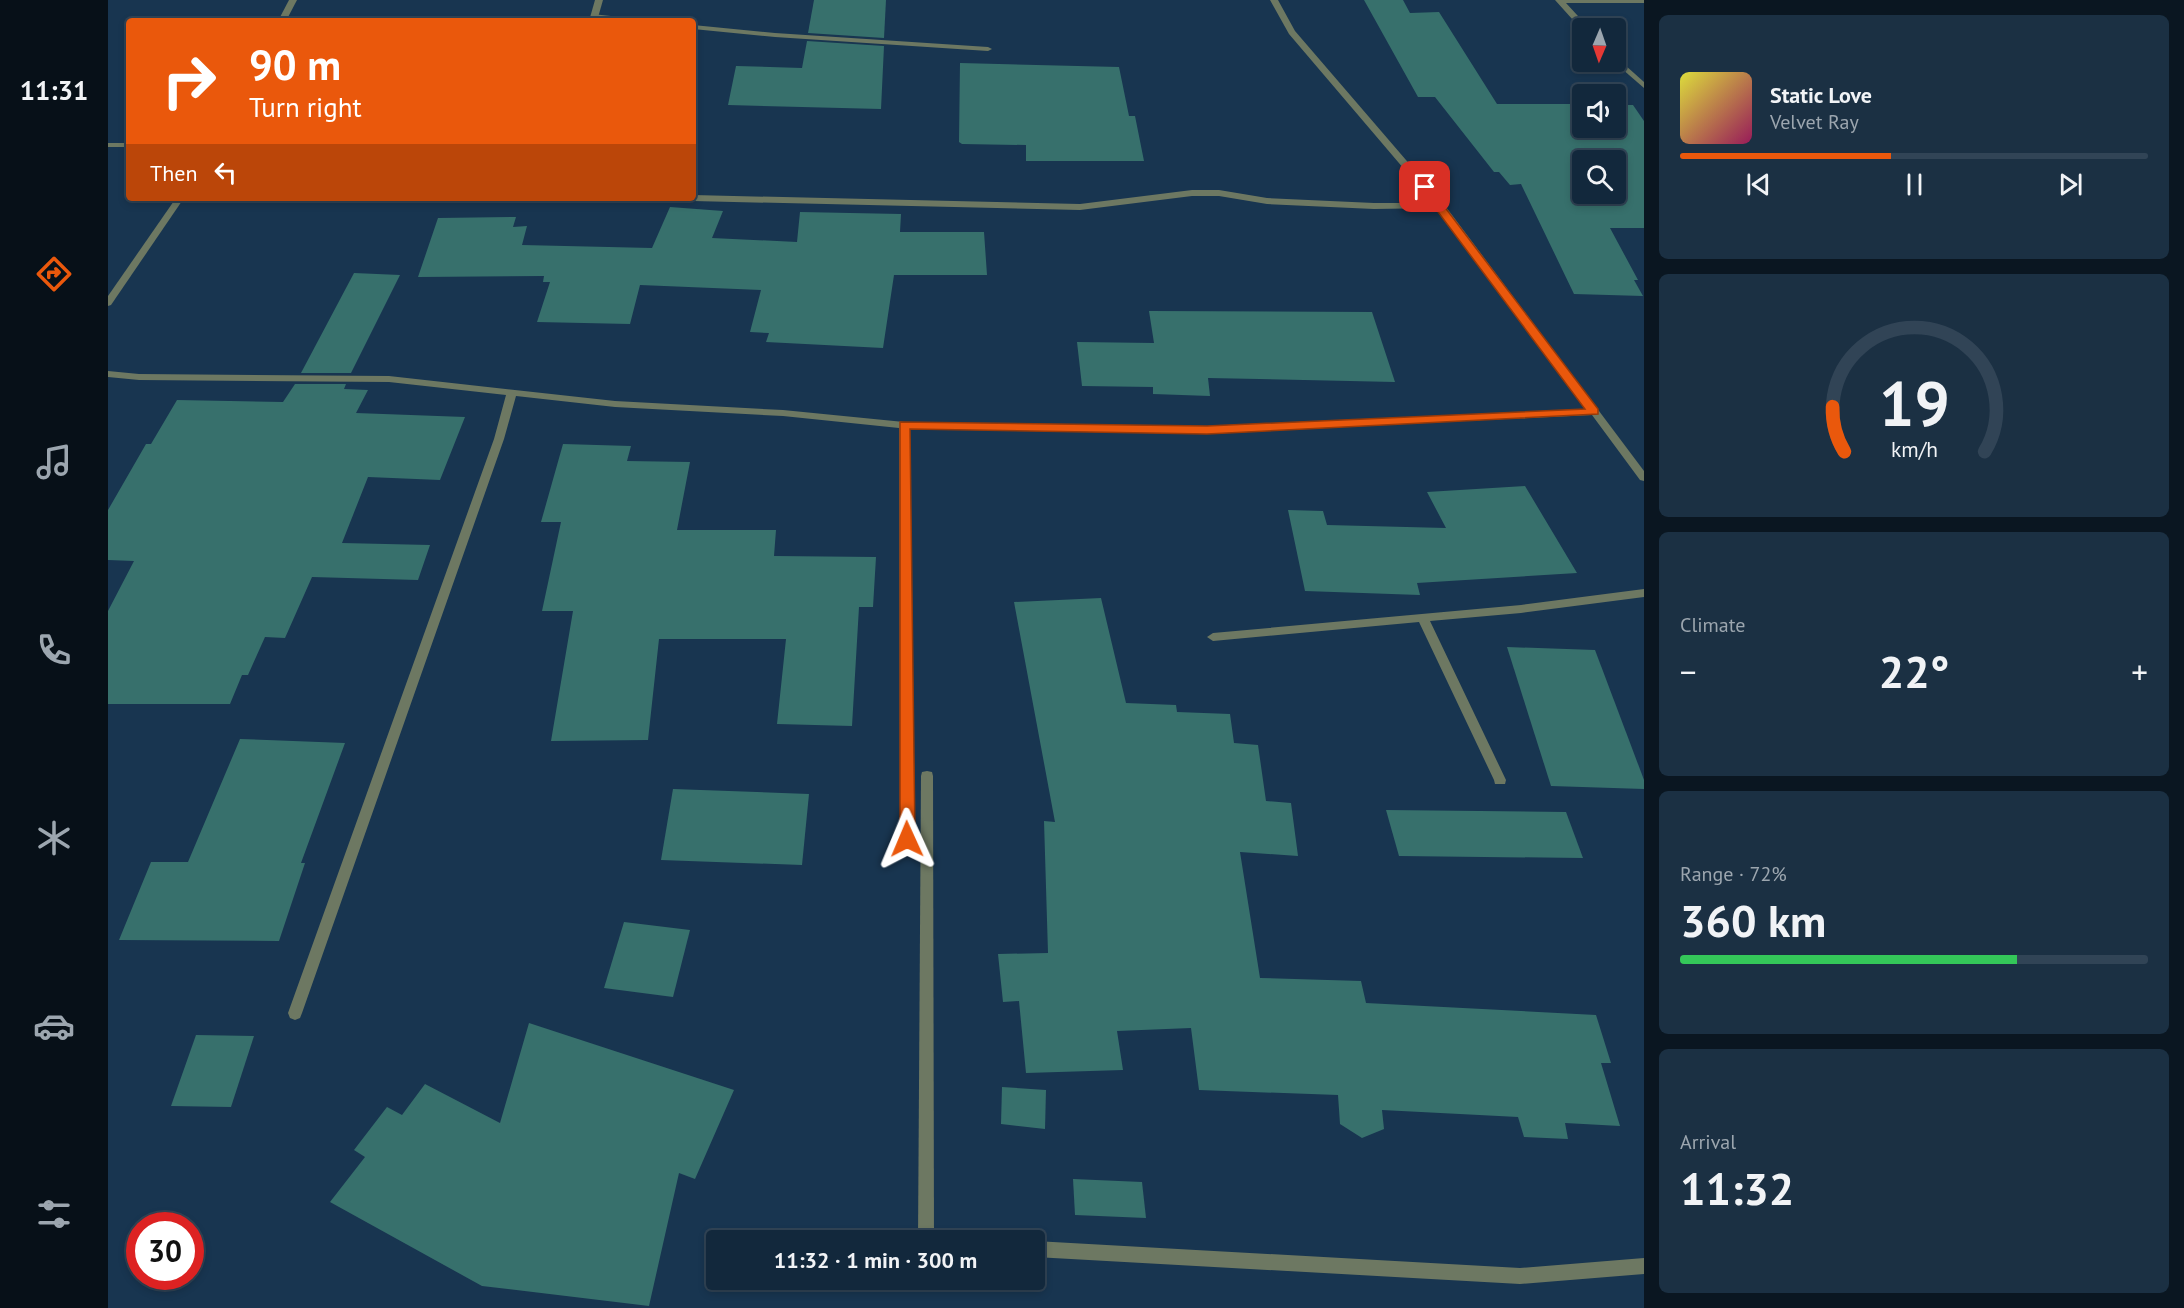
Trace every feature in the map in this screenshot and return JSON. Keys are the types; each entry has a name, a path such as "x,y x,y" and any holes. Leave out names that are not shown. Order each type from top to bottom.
{"street":[{"path":"284,18 293,0"},
{"path":"594,18 599,0"},
{"path":"1274,0 1292,32 1440,205 1644,478"},
{"path":"1559,1 1644,1"},
{"path":"1559,1 1575,18"},
{"path":"696,27 775,35 988,49"},
{"path":"1626,69 1644,86"},
{"path":"108,145 126,145"},
{"path":"696,198 1080,207 1192,193 1220,193 1267,201 1374,207 1440,205"},
{"path":"108,303 178,201"},
{"path":"108,374 140,377 389,379 615,404 783,413 904,425 1207,430 1593,412"},
{"path":"295,1013 499,439 512,392"},
{"path":"904,425 907,839"},
{"path":"1213,637 1521,609 1644,593"},
{"path":"1422,617 1500,780"},
{"path":"926,1230 927,777"},
{"path":"1045,1250 1520,1276 1644,1266"}],"building":[{"path":"814,0 886,0 884,38 808,33"},
{"path":"1364,0 1403,0 1410,13 1439,12 1497,104 1572,104 1572,138 1626,138 1626,105 1633,105 1644,121 1644,228 1610,228 1638,280 1634,280 1643,296 1574,294 1521,184 1510,185 1499,172 1494,172 1435,97 1418,97"},
{"path":"807,41 884,46 881,109 728,105 736,66 802,68"},
{"path":"960,63 1119,67 1129,116 1135,116 1144,161 1026,161 1026,145 962,144 959,142"},
{"path":"670,207 723,211 712,238 797,242 800,212 901,214 900,232 984,232 987,275 894,275 883,348 766,342 769,333 750,332 761,290 640,285 630,324 537,322 550,282 543,282 544,276 418,277 438,218 516,217 513,227 527,226 522,245 652,248"},
{"path":"354,273 400,275 351,373 301,373"},
{"path":"1149,311 1372,312 1395,382 1208,378 1210,396 1153,394 1153,387 1082,386 1077,342 1154,343"},
{"path":"295,384 346,384 344,389 368,390 356,413 465,417 440,480 368,477 342,543 430,545 418,580 312,577 285,638 265,637 248,675 242,675 230,704 108,704 108,611 134,561 108,560 108,510 146,444 151,444 177,400 283,402"},
{"path":"563,444 631,446 627,461 690,462 677,530 776,530 774,556 876,557 873,607 859,607 852,726 777,724 786,639 659,639 648,740 551,741 573,611 542,611 561,522 541,522"},
{"path":"1525,486 1577,573 1417,583 1420,595 1305,591 1288,510 1323,511 1327,525 1446,528 1427,492"},
{"path":"1101,598 1126,703 1176,705 1177,712 1230,714 1234,743 1258,745 1266,801 1291,803 1298,856 1240,852 1260,978 1361,981 1366,1003 1596,1015 1611,1063 1601,1063 1620,1126 1565,1123 1568,1139 1524,1137 1518,1117 1382,1110 1384,1129 1362,1138 1340,1124 1338,1095 1199,1090 1191,1028 1117,1031 1123,1070 1026,1073 1019,1001 1003,1002 998,954 1048,953 1044,821 1055,822 1014,602"},
{"path":"1507,647 1595,650 1644,780 1644,789 1551,786"},
{"path":"240,739 345,743 301,863 305,863 279,941 119,940 151,862 188,862"},
{"path":"673,789 809,794 802,865 661,860"},
{"path":"1386,810 1566,812 1583,858 1399,856"},
{"path":"624,922 690,930 673,997 604,988"},
{"path":"529,1023 734,1090 695,1179 679,1173 649,1306 482,1286 330,1202 365,1157 354,1150 387,1107 402,1115 425,1084 500,1123"},
{"path":"196,1035 254,1036 231,1107 171,1106"},
{"path":"1002,1087 1046,1090 1045,1129 1001,1124"},
{"path":"1073,1179 1142,1182 1146,1218 1075,1215"}],"route":[{"path":"907,839 904,425 1207,430 1593,412 1425,187"}]}
